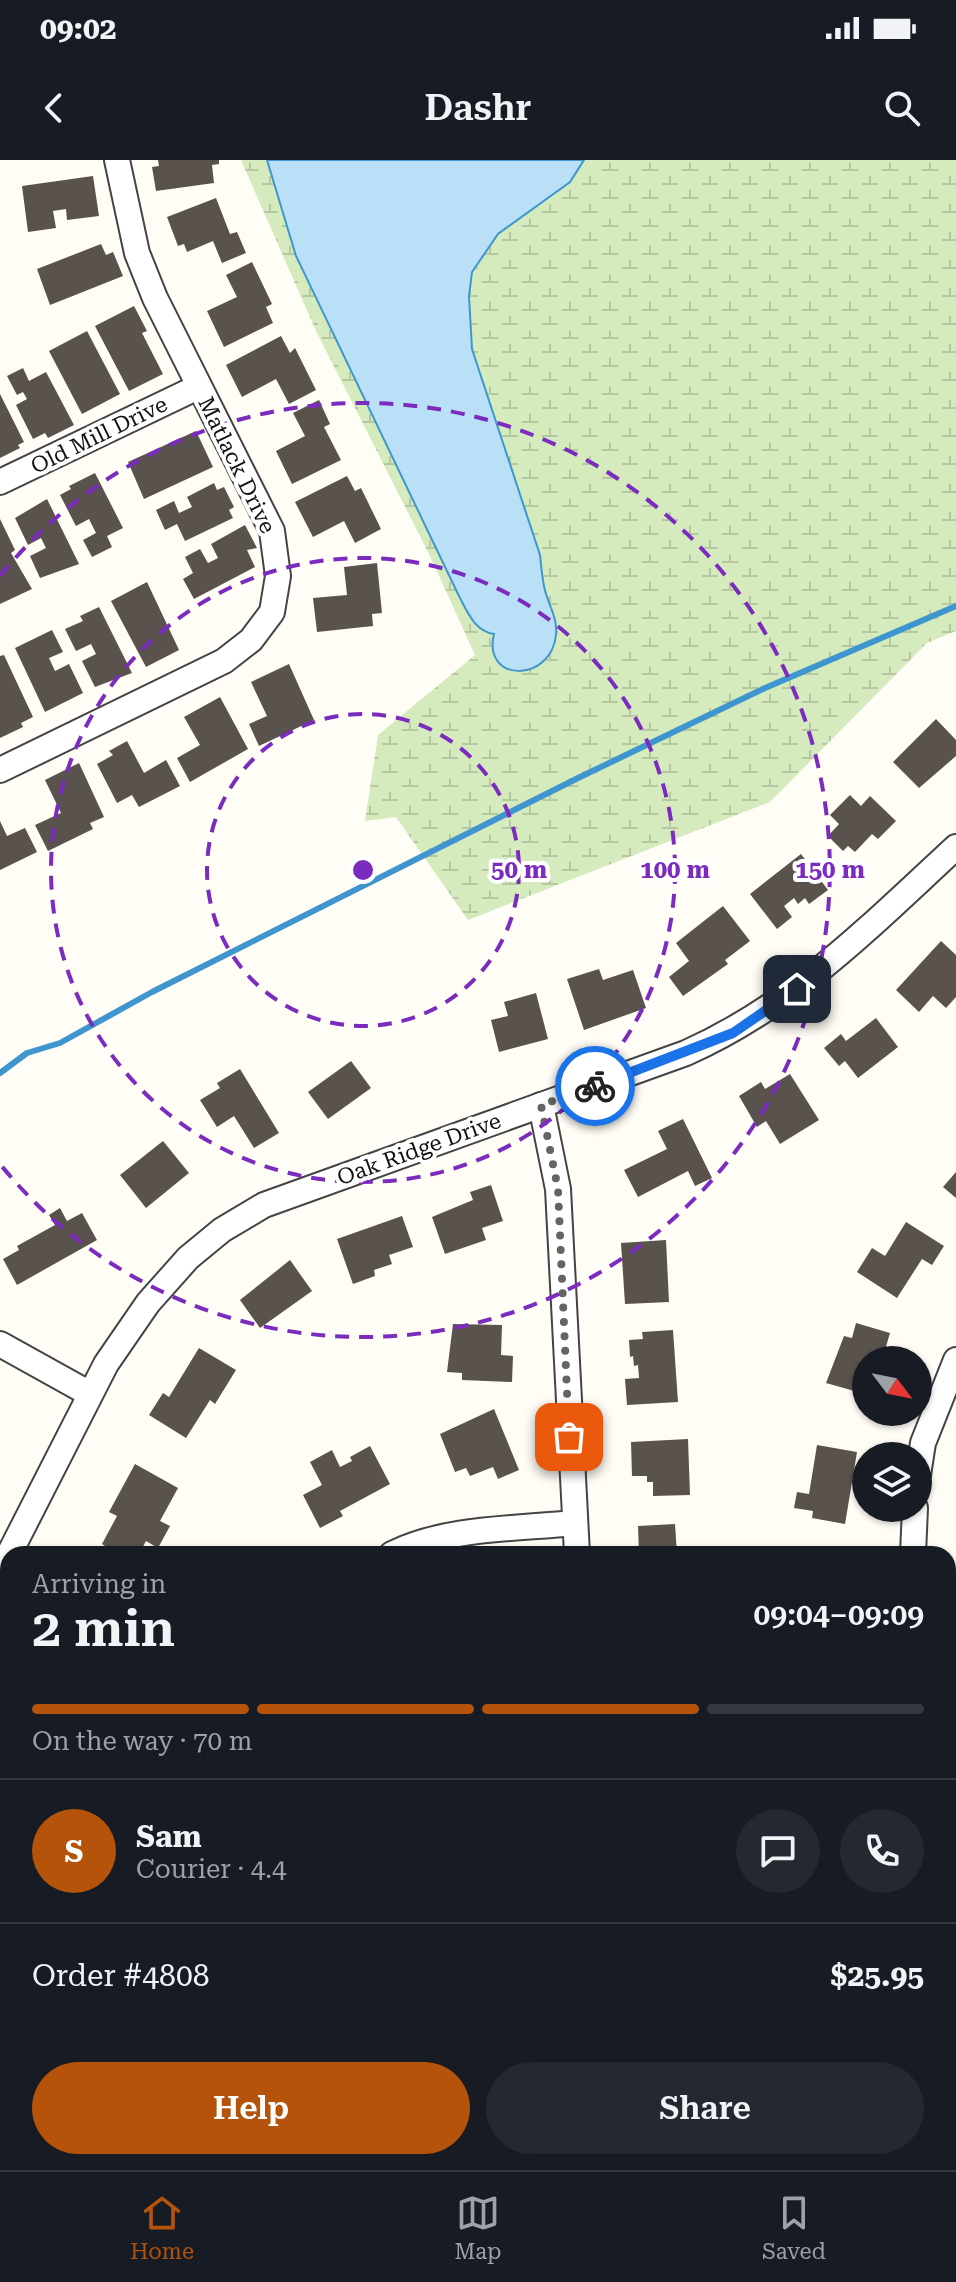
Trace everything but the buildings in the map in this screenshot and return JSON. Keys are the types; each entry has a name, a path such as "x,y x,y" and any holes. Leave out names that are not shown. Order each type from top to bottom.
{"street":[{"name":"Matlack Drive","path":"0,770 224,661 251,640 272,612 278,576 272,531 155,298 137,253 117,160"},
{"name":"Old Mill Drive","path":"0,482 198,387"},
{"name":"Oak Ridge Drive","path":"13,1546 90,1394 148,1303 188,1258 222,1230 264,1205 686,1053 764,1013 840,955 956,847"},
{"path":"541,1105 558,1189 576,1546"},
{"path":"0,1344 90,1394"},
{"path":"923,1442 956,1360"},
{"path":"913,1546 914,1522"},
{"path":"409,1546 472,1533 574,1523"}],"green space":[{"path":"241,160 956,160 956,631 927,643 770,802 468,920 396,817 365,821 378,735 475,655 429,554 316,331"}],"water":[{"path":"267,160 584,160 570,182 498,234 472,272 469,296 472,349 540,555 544,586 555,622 556,635 551,651 543,662 531,669 507,669 498,662 493,650 494,634 476,625 465,607 296,256"}],"waterway":[{"path":"0,1073 27,1053 60,1043 152,992 578,778 765,688 956,606"}],"way so far":[{"path":"569,1437 558,1189 541,1105 595,1086"}],"route":[{"path":"595,1086 733,1033 797,989"}]}
